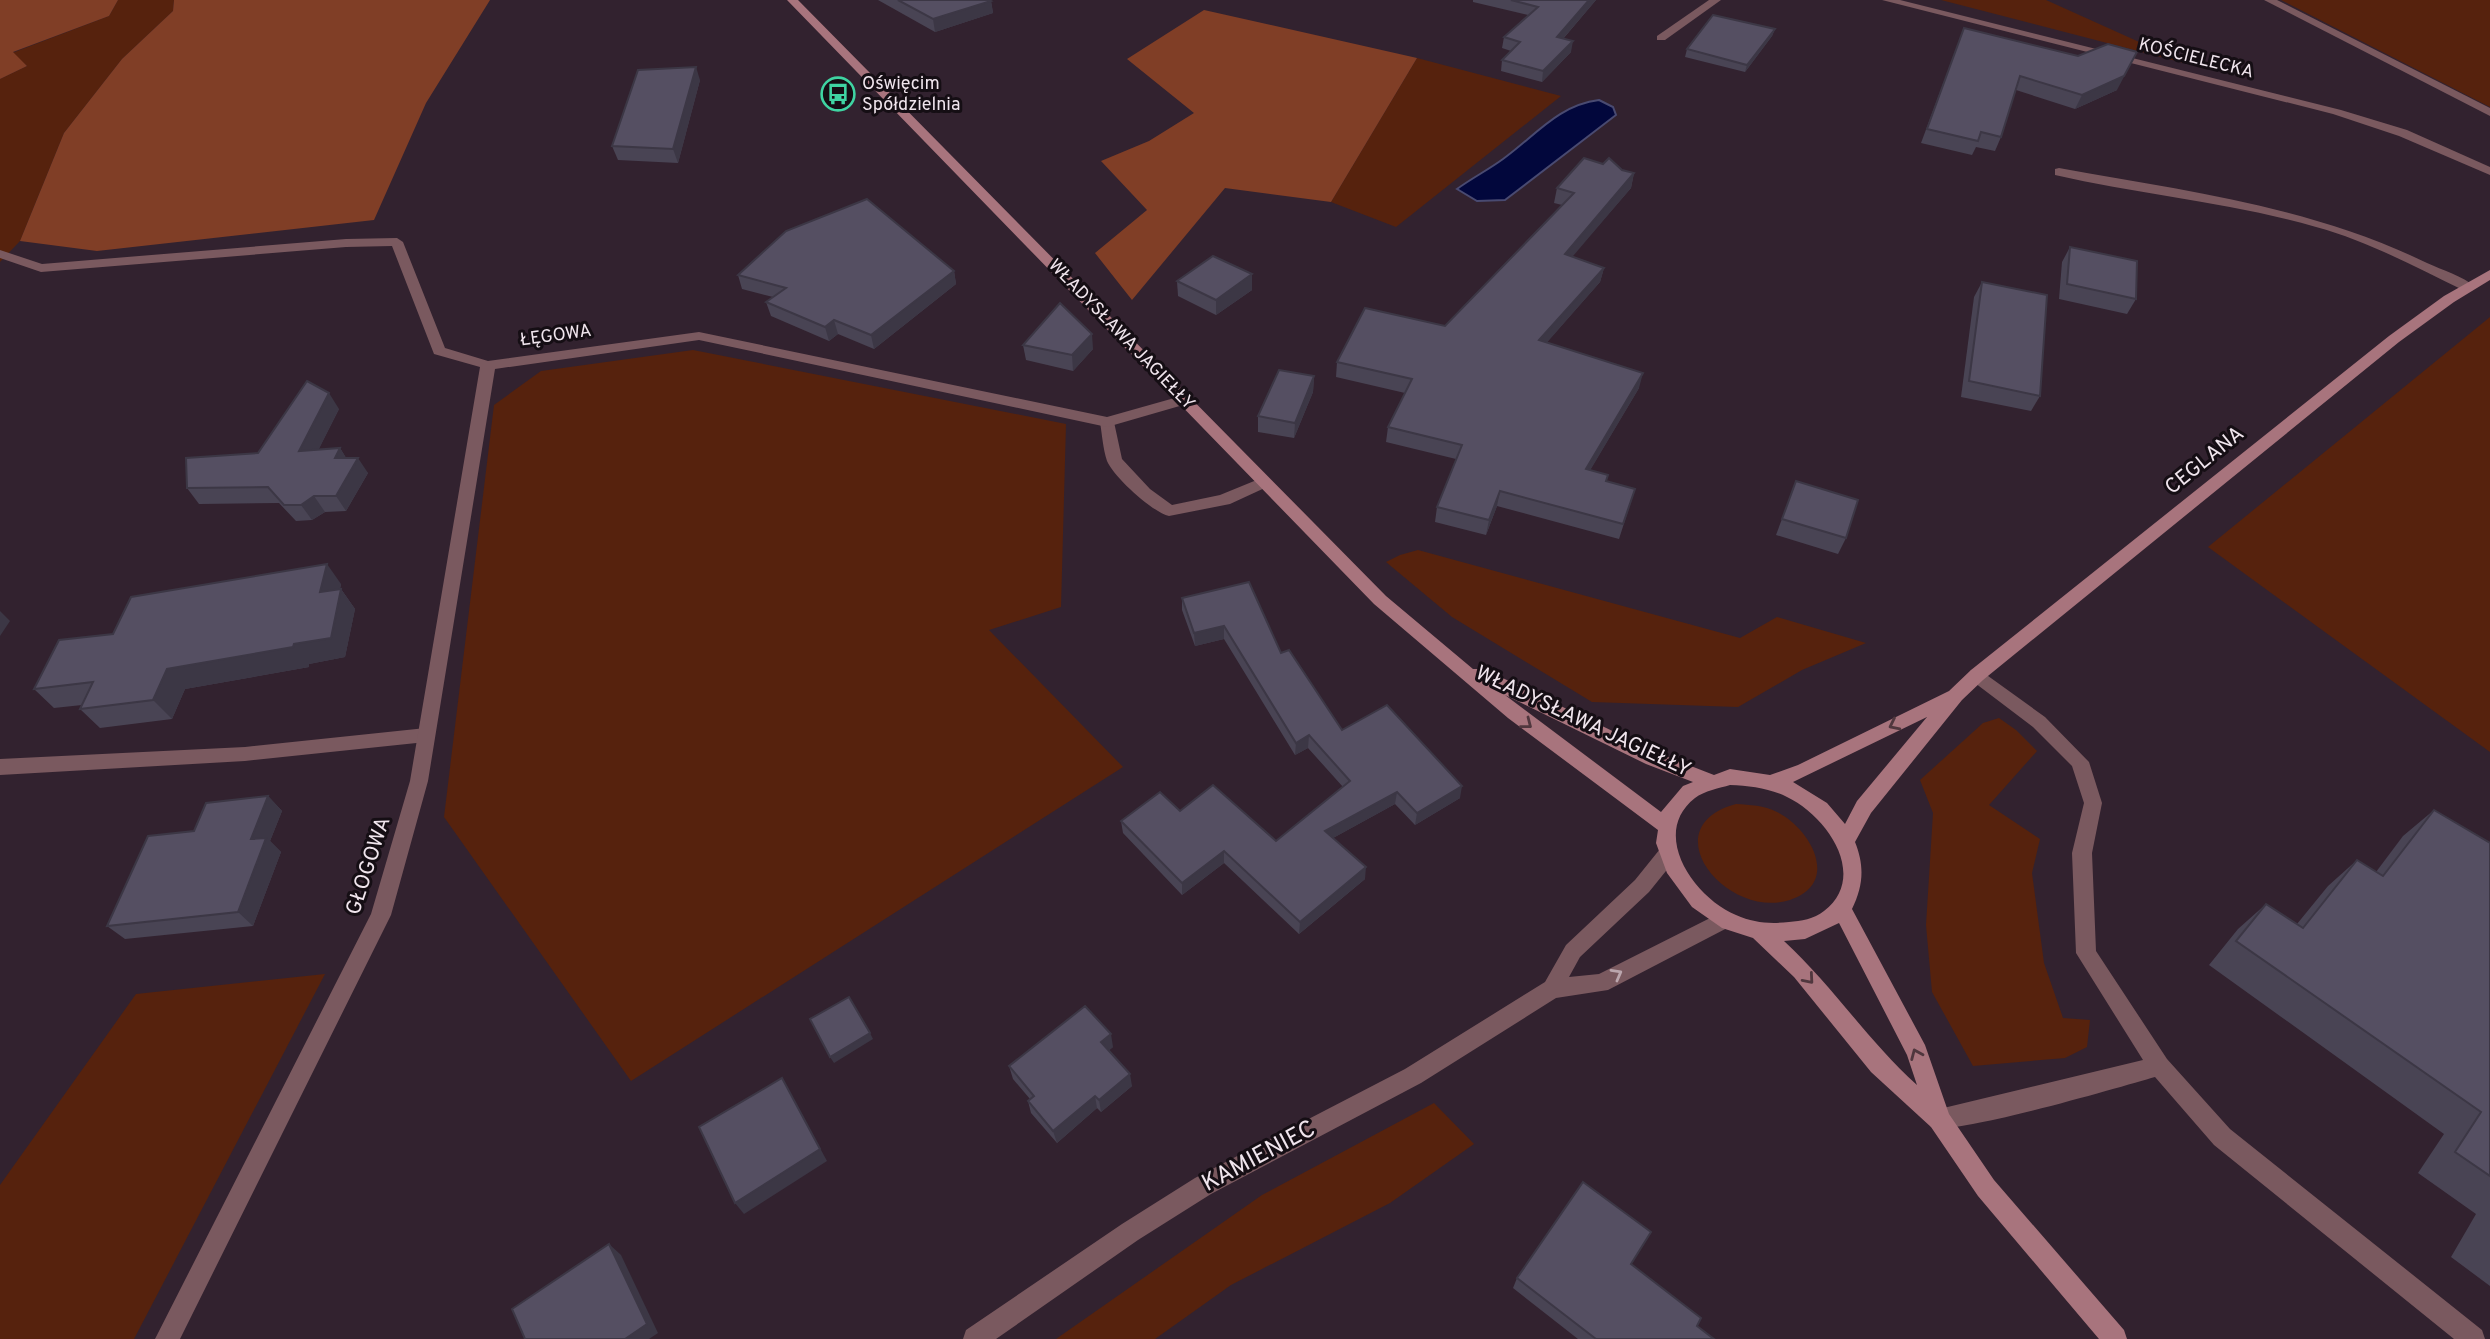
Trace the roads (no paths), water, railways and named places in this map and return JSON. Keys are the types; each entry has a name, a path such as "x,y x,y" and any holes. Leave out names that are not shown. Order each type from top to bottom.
{"street":[{"name":"WŁADYSŁAWA JAGIEŁŁY","path":"792,0 1380,600 1514,713 1666,826"},
{"path":"1661,38 1716,0"},
{"name":"KOŚCIELECKA","path":"1887,0 2337,112 2414,137 2490,172"},
{"path":"2269,0 2490,113"},
{"path":"2059,172 2238,205 2322,224 2376,244 2468,287"},
{"name":"ŁĘGOWA","path":"0,254 41,268 346,243 397,242 439,351 488,365 699,336 1107,422 1185,400"},
{"name":"CEGLANA","path":"1846,841 1864,807 1956,695 1977,675 2394,339 2490,274"},
{"name":"GŁOGOWA","path":"167,1339 381,915 419,780 488,365"},
{"path":"1107,422 1115,461 1144,493 1169,511 1224,500 1264,482"},
{"name":"WŁADYSŁAWA JAGIEŁŁY","path":"1457,663 1653,759 1710,781"},
{"path":"1977,675 2039,722 2080,762 2093,803 2082,853 2086,953 2159,1066 2222,1137 2473,1339"},
{"name":"CEGLANA","path":"1772,782 1805,770 1956,695"},
{"path":"0,767 245,754 426,736"},
{"path":"1730,777 1772,782 1803,796 1828,816 1846,841 1854,865 1853,889 1842,909 1821,926 1793,933 1760,932 1724,919 1698,902 1678,879 1667,855 1666,826 1674,806 1689,791 1710,781 1730,777"},
{"name":"KAMIENIEC","path":"1552,989 1573,951 1642,886 1667,855"},
{"path":"1842,909 1917,1052 1939,1119"},
{"name":"KAMIENIEC","path":"975,1339 1130,1232 1203,1186 1413,1076 1552,989 1601,984 1724,919"},
{"path":"1760,932 1801,970 1879,1065 1939,1119 1986,1188 2115,1339"},
{"path":"1939,1119 1984,1111 2159,1066"}],"place":[{"name":"Oświęcim Spółdzielnia","path":"838,94"}]}
